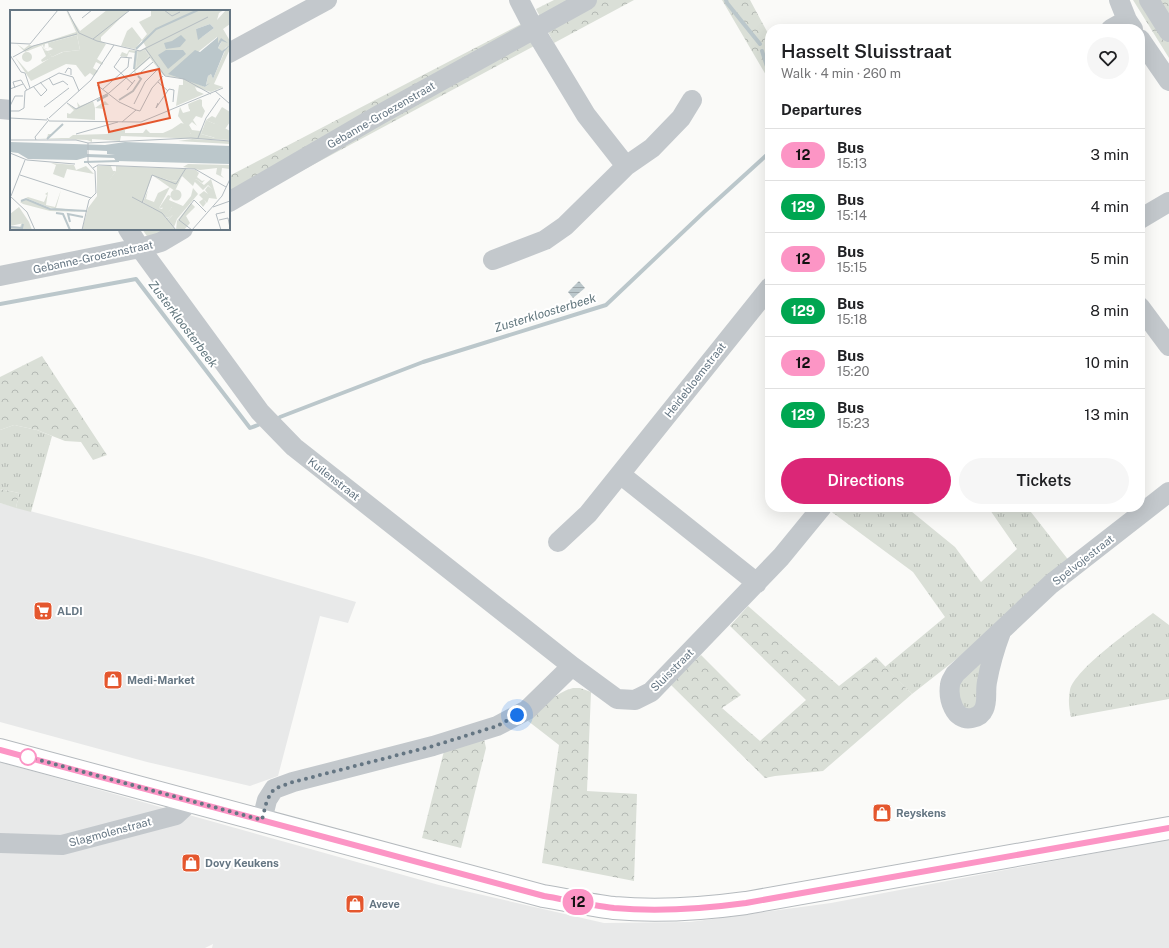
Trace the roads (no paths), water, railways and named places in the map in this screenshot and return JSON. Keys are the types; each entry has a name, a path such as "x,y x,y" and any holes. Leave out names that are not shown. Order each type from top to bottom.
{"main road":[{"path":"0,750 544,896 614,908 683,910 746,903 1169,828"}],"street":[{"path":"230,53 327,0"},
{"path":"519,0 534,29 586,115 626,166"},
{"name":"Gebanne-Groezenstraat","path":"230,201 379,115 587,0"},
{"path":"1119,0 1124,24"},
{"path":"1150,0 1169,32"},
{"path":"1145,45 1169,81"},
{"path":"493,260 545,240 565,226 626,166 652,148 681,118 692,100"},
{"path":"0,109 10,110"},
{"path":"1145,216 1169,202"},
{"name":"Kuilenstraat","path":"129,230 140,248 260,412 294,447 572,666"},
{"name":"Gebanne-Groezenstraat","path":"0,276 140,248 161,242 181,230"},
{"name":"Heidebloemstraat","path":"558,542 588,514 765,293"},
{"path":"1145,314 1169,346"},
{"path":"620,474 756,583"},
{"name":"Spelvojestraat","path":"1145,511 1169,492"},
{"name":"Sluisstraat","path":"572,666 617,699 635,700 651,692 781,557 818,512"},
{"name":"Spelvojestraat","path":"1001,632 1051,584 1143,512"},
{"path":"262,820 267,800 274,789 293,782 433,746 497,726 527,710 572,666"},
{"name":"Slagmolenstraat","path":"0,843 62,845 176,815 191,802"}],"waterway":[{"name":"Zusterkloosterbeek","path":"726,0 760,44"},
{"name":"Zusterkloosterbeek","path":"762,51 765,60"},
{"name":"Zusterkloosterbeek","path":"280,417 423,362 606,305 765,157"},
{"name":"Zusterkloosterbeek","path":"0,304 136,279 250,428 258,425"}],"place":[{"name":"ALDI","path":"43,611"},
{"name":"Medi-Market","path":"113,680"},
{"name":"Reyskens","path":"882,813"},
{"name":"Dovy Keukens","path":"191,863"},
{"name":"Aveve","path":"355,904"}]}
